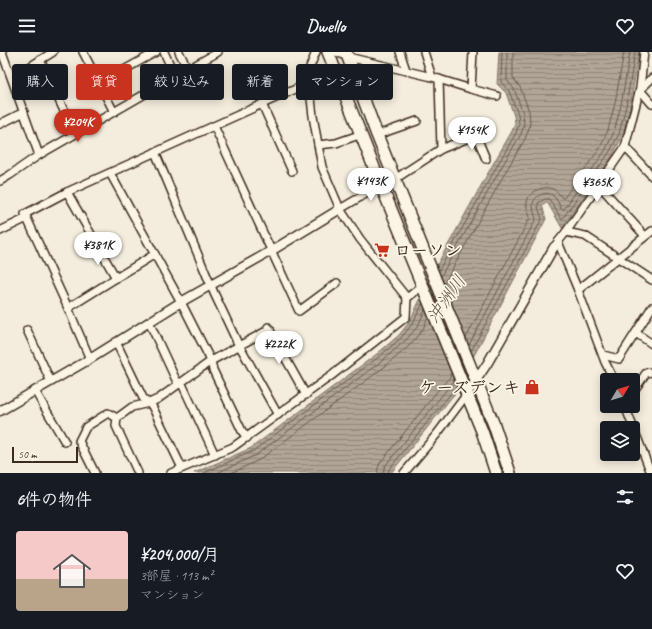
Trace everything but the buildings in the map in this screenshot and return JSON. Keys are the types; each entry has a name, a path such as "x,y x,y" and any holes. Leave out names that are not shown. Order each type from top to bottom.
{"main road":[{"path":"328,52 482,431 496,473"},
{"path":"347,54 377,135 470,363 510,473"}],"street":[{"path":"2,52 3,64 12,78"},
{"path":"34,64 53,52"},
{"path":"83,52 89,64"},
{"path":"132,65 156,52"},
{"path":"164,52 169,64"},
{"path":"179,52 185,64"},
{"path":"197,64 218,52"},
{"path":"311,64 316,52"},
{"path":"336,52 436,78 497,96"},
{"path":"400,52 406,70"},
{"path":"424,52 436,78 441,149"},
{"path":"471,89 473,52"},
{"path":"404,473 437,434 465,390 476,380 487,364 556,245 625,147 640,89 644,52"},
{"path":"40,60 75,134"},
{"path":"640,89 652,78"},
{"path":"90,359 25,214 67,192 296,89"},
{"path":"640,89 652,104"},
{"path":"0,181 38,156 140,96"},
{"path":"20,100 38,156"},
{"path":"108,100 114,112"},
{"path":"171,473 234,447 306,395 406,317 406,298 360,239 340,209 322,167 311,100"},
{"path":"262,104 292,171"},
{"path":"0,124 24,112"},
{"path":"377,135 417,121"},
{"path":"214,126 299,311 337,283"},
{"path":"0,411 90,359 181,302 271,251 381,185 395,179 441,149 486,132"},
{"path":"318,145 336,143 362,134"},
{"path":"476,135 486,159"},
{"path":"625,147 652,176"},
{"path":"155,152 211,285 239,346 278,415"},
{"path":"110,173 181,302 211,361 213,370 242,431 247,438"},
{"path":"599,185 645,236"},
{"path":"67,192 116,278"},
{"path":"0,231 27,218"},
{"path":"578,290 652,231"},
{"path":"566,232 585,236 652,280"},
{"path":"556,245 578,290 611,373"},
{"path":"68,308 155,254"},
{"path":"406,298 423,288"},
{"path":"603,355 619,359 652,306"},
{"path":"149,322 176,380 183,386 215,455"},
{"path":"116,418 132,407 158,399 211,361 269,328 306,395"},
{"path":"27,330 51,382"},
{"path":"636,332 652,344"},
{"path":"116,342 143,398 152,406 182,468"},
{"path":"640,382 646,373 652,372"},
{"path":"35,391 65,442"},
{"path":"95,473 79,440 86,427 108,413 116,418"},
{"path":"628,413 651,472"},
{"path":"116,418 116,426 138,473"}],"water":[{"name":"沖洲川","path":"499,52 639,52 630,107 623,135 613,155 562,228 547,202 542,205 546,219 470,363 463,385 391,473 194,473 251,448 378,353 399,335 410,321 433,272 512,131 515,123 506,93 497,84"}],"place":[{"name":"ローソン","path":"382,250"},
{"name":"ケーズデンキ","path":"532,387"}]}
